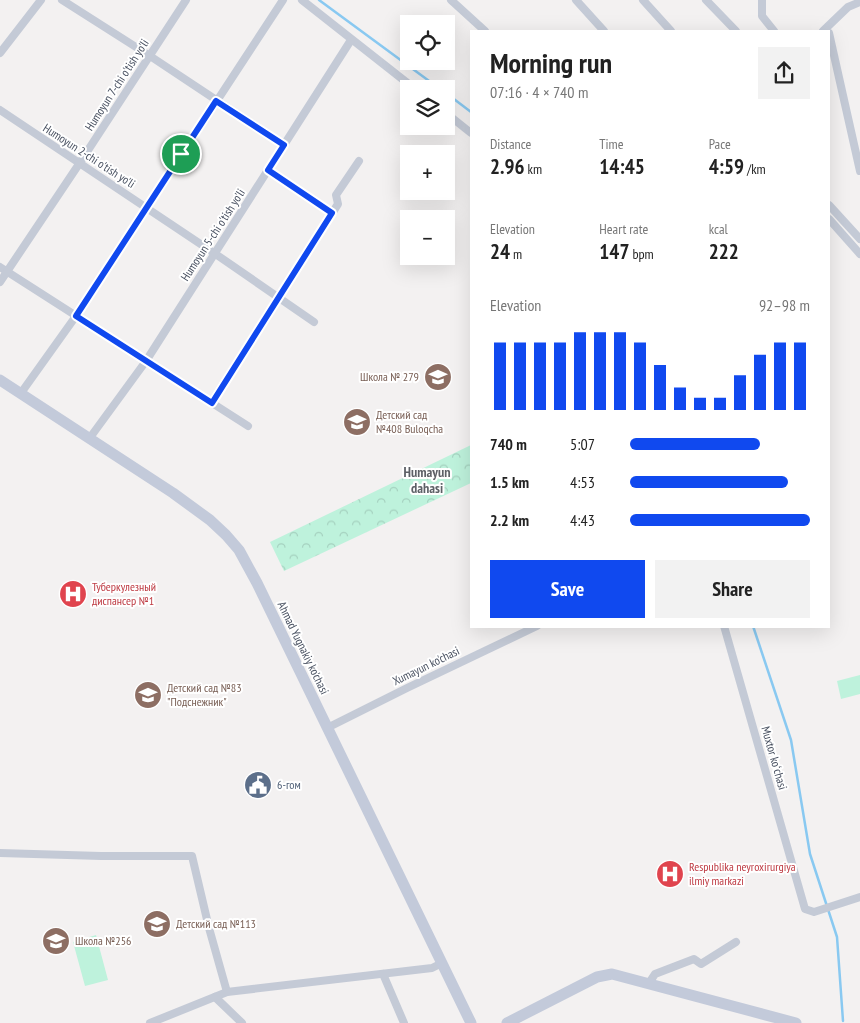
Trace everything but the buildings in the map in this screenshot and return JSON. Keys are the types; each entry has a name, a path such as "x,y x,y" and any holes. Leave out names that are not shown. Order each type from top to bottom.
{"street":[{"path":"0,53 41,0"},
{"path":"62,0 284,145"},
{"name":"Humoyun 7-chi o'tish yo'li","path":"0,282 3,270 79,164 186,0"},
{"path":"21,393 76,316 283,0"},
{"path":"302,0 403,80"},
{"path":"451,0 484,30"},
{"path":"576,0 603,30"},
{"path":"643,0 670,30"},
{"path":"706,0 735,30"},
{"path":"762,0 762,16 773,30"},
{"path":"828,30 848,7 860,2"},
{"name":"Humoyun 5-chi o'tish yo'li","path":"89,439 146,361 351,40"},
{"path":"830,44 860,171"},
{"name":"Humoyun 2-chi o'tish yo'li","path":"0,110 314,322"},
{"path":"455,120 470,131"},
{"path":"212,403 338,204 336,195 359,161"},
{"path":"268,170 332,213"},
{"path":"830,206 860,239"},
{"path":"830,220 860,254"},
{"path":"3,270 248,426"},
{"name":"Ahmad Yugnakiy ko'chasi","path":"0,380 173,493 210,520 232,540 257,583 471,1023"},
{"name":"Xumayun ko'chasi","path":"327,728 533,628"},
{"name":"Muxtor koʻchasi","path":"725,628 805,909 817,911 860,897"},
{"path":"0,853 192,856 227,992"},
{"path":"649,983 655,974 694,959 701,964 736,942"},
{"path":"150,1023 227,992 432,968 442,963"},
{"path":"383,974 404,1023"},
{"path":"507,1023 605,974 620,975 796,1023"},
{"path":"215,997 242,1023"}],"green space":[{"path":"470,445 470,483 284,571 270,542"},
{"path":"860,675 860,694 841,699 837,681"},
{"path":"96,935 108,980 85,986 73,942"}],"waterway":[{"path":"319,0 428,80"},
{"path":"455,100 470,111"},
{"path":"754,628 791,740 810,854 837,937 843,1021"}],"place":[{"name":"Школа № 279","path":"438,377"},
{"name":"Детский сад №408 Buloqcha","path":"357,422"},
{"name":"Туберкулезный диспансер №1","path":"73,594"},
{"name":"Детский сад №83 \"Подснежник\"","path":"148,695"},
{"name":"6-гом","path":"258,785"},
{"name":"Respublika neyroxirurgiya ilmiy markazi","path":"670,874"},
{"name":"Детский сад №113","path":"157,924"},
{"name":"Школа №256","path":"56,941"}],"district":[{"name":"Humayun dahasi","path":"427,480"}],"route":[{"path":"216,101 284,145 268,170 332,213 212,403 76,316 181,154 216,101"}]}
